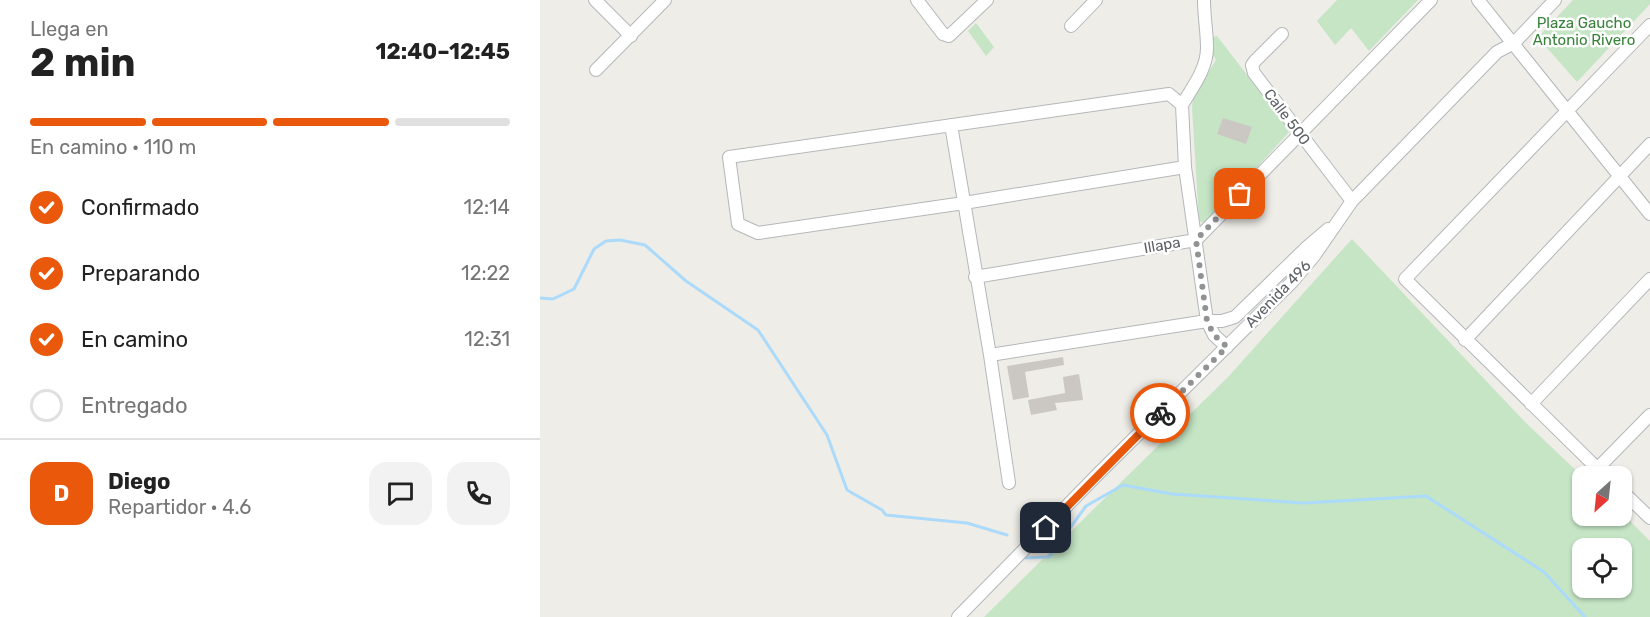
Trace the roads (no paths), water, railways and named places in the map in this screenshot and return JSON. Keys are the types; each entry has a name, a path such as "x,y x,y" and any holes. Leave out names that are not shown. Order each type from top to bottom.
{"street":[{"path":"595,0 632,36"},
{"path":"597,70 665,0"},
{"path":"917,0 943,34 949,36 987,0"},
{"path":"1071,26 1096,0"},
{"path":"1199,0 1207,50 1199,77 1182,105 1185,167 1207,321 1214,335 1227,347"},
{"name":"Illapa","path":"975,277 1196,240 1298,133 1431,0"},
{"path":"1478,0 1650,214"},
{"name":"Avenida 496","path":"958,617 1307,265 1352,201 1497,52 1514,43 1555,0"},
{"path":"1594,466 1406,279 1650,25"},
{"name":"Calle 500","path":"1282,34 1252,64 1254,73 1352,201"},
{"path":"1182,105 1169,94 729,157 738,224 758,233 964,203 1185,167"},
{"path":"951,125 1009,483"},
{"path":"1465,340 1650,144"},
{"path":"990,355 1207,321 1222,321 1235,317 1307,247 1339,220"},
{"path":"1531,404 1650,279"},
{"path":"1607,466 1650,415"},
{"path":"1632,501 1650,518"}],"waterway":[{"path":"540,298 553,299 574,289 594,249 606,241 620,240 645,245 686,281 758,330 827,435 847,490 882,510 886,515 967,523 1007,535"},
{"path":"1026,558 1049,557 1086,506 1123,485 1172,494 1304,503 1426,496 1544,572 1585,617"}],"park label":[{"name":"Plaza Gaucho Antonio Rivero","path":"1584,32"}]}
